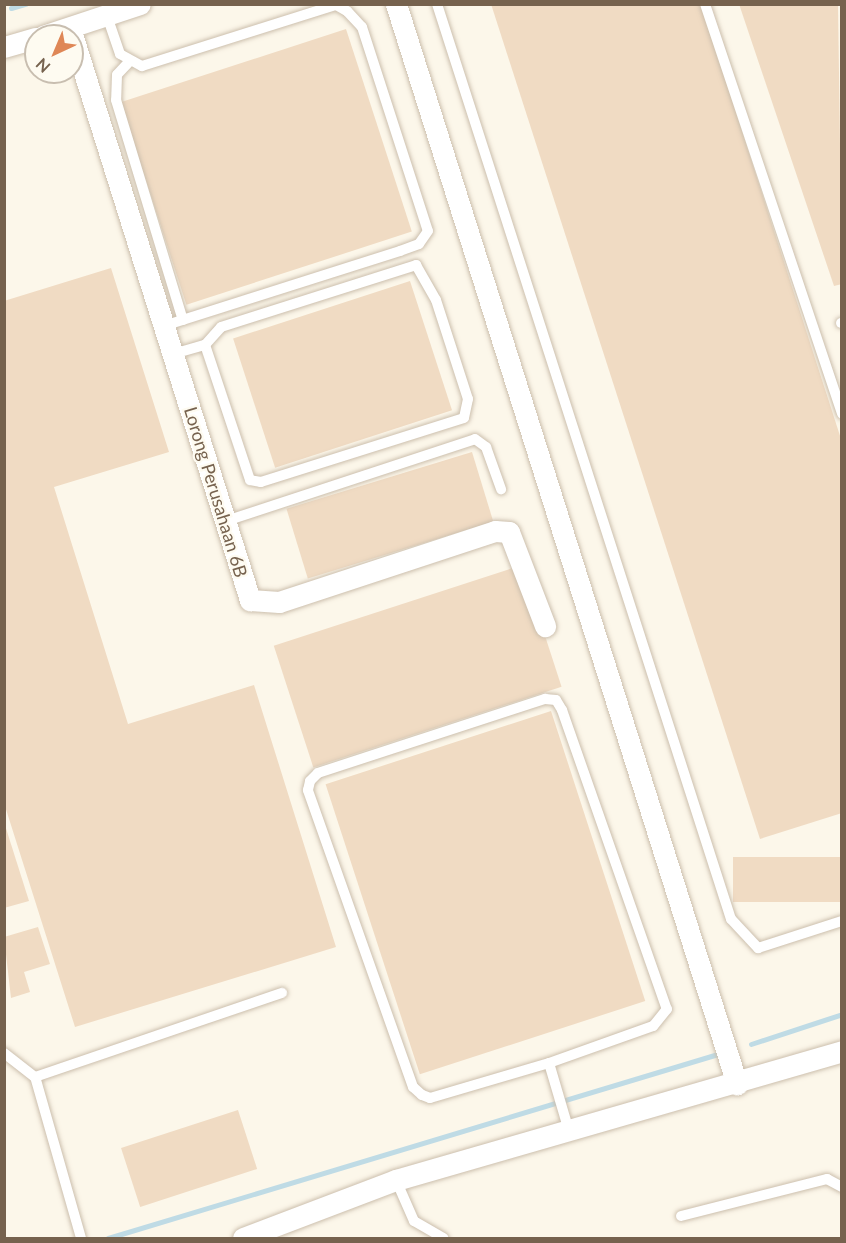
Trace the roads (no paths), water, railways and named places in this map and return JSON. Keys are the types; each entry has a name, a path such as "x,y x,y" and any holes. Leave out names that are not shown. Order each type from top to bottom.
{"street":[{"path":"82,24 140,4"},
{"path":"396,4 737,1084"},
{"path":"5,45 24,41"},
{"name":"Lorong Perusahaan 6B","path":"84,68 174,323 173,354 250,600 261,604 495,531 509,532 545,626"},
{"path":"243,1239 396,1180 567,1124 737,1084 842,1051"}],"lane":[{"path":"437,4 730,919 758,948 842,921"},
{"path":"705,4 842,414"},
{"path":"106,16 120,54 128,63 142,66 336,5 348,11 362,27 428,231 410,248 174,323 116,100 117,75 128,63"},
{"path":"173,354 205,345 220,327 416,265 436,300 468,399 464,418 261,482 250,480 205,345"},
{"path":"226,521 475,439 486,447 501,489"},
{"path":"545,699 556,700 667,1009 653,1026 549,1063 430,1098 413,1087 308,790 318,773 545,699"},
{"path":"35,1077 282,993"},
{"path":"4,1053 35,1077 81,1239"},
{"path":"549,1063 567,1124"},
{"path":"681,1216 827,1179 842,1187"},
{"path":"396,1180 414,1221 424,1235 444,1239"}],"waterway":[{"path":"11,8 25,4"},
{"path":"751,1044 842,1014"},
{"path":"108,1238 718,1054"}]}
